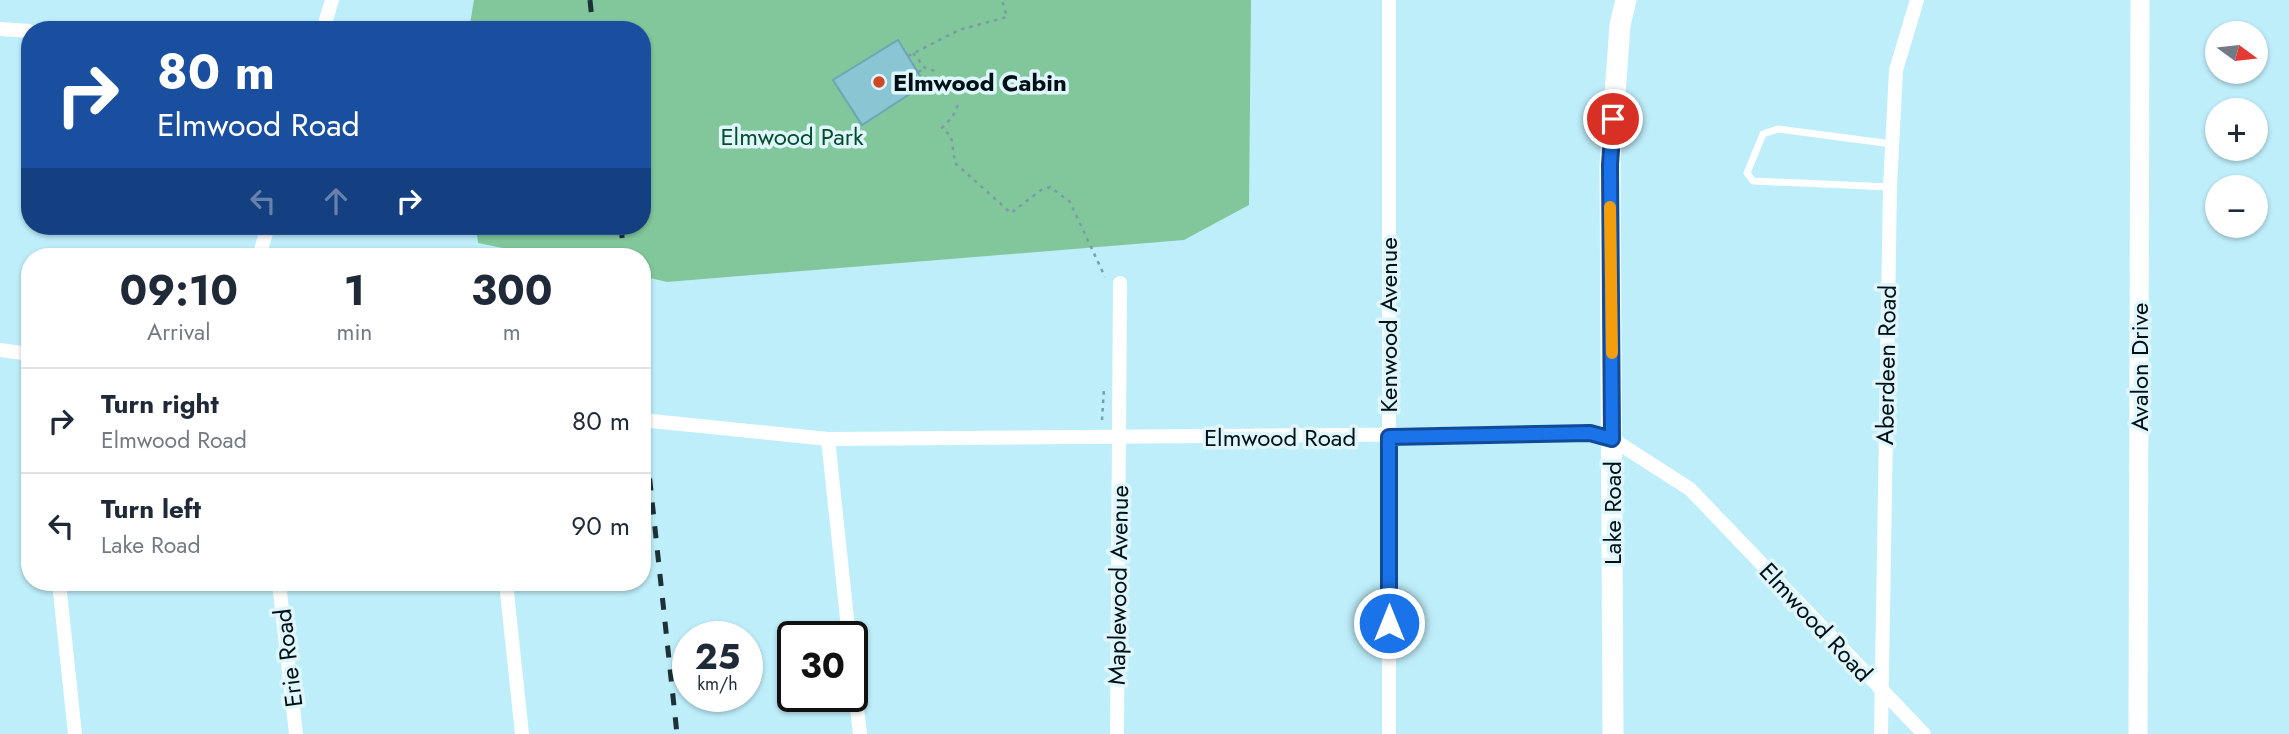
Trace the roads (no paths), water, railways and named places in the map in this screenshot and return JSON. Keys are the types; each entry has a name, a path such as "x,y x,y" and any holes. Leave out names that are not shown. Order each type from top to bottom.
{"main road":[{"name":"Lake Road","path":"1613,734 1610,165 1620,25 1626,0"}],"street":[{"path":"326,21 332,0"},
{"name":"Kenwood Avenue","path":"1389,0 1389,734"},
{"name":"Aberdeen Road","path":"1881,734 1892,144 1896,69 1917,0"},
{"name":"Avalon Drive","path":"2138,734 2140,0"},
{"path":"0,29 21,30"},
{"name":"Maplewood Avenue","path":"1114,283 1119,436 1117,734"},
{"path":"0,350 21,353"},
{"name":"Elmwood Road","path":"651,421 828,439 1389,437 1590,433 1612,439 1690,489 1924,734"},
{"path":"828,439 847,621"},
{"path":"60,591 75,734"},
{"name":"Erie Road","path":"280,591 296,734"},
{"path":"507,591 522,734"},
{"path":"857,712 860,734"}],"lane":[{"path":"1890,187 1753,181 1747,173 1763,134 1778,129 1892,144"}],"railway":[{"path":"590,0 592,21"},
{"path":"622,235 623,248"},
{"path":"651,491 677,734"}],"place":[{"name":"Elmwood Cabin","path":"879,82"}],"park label":[{"name":"Elmwood Park","path":"792,136"}]}
